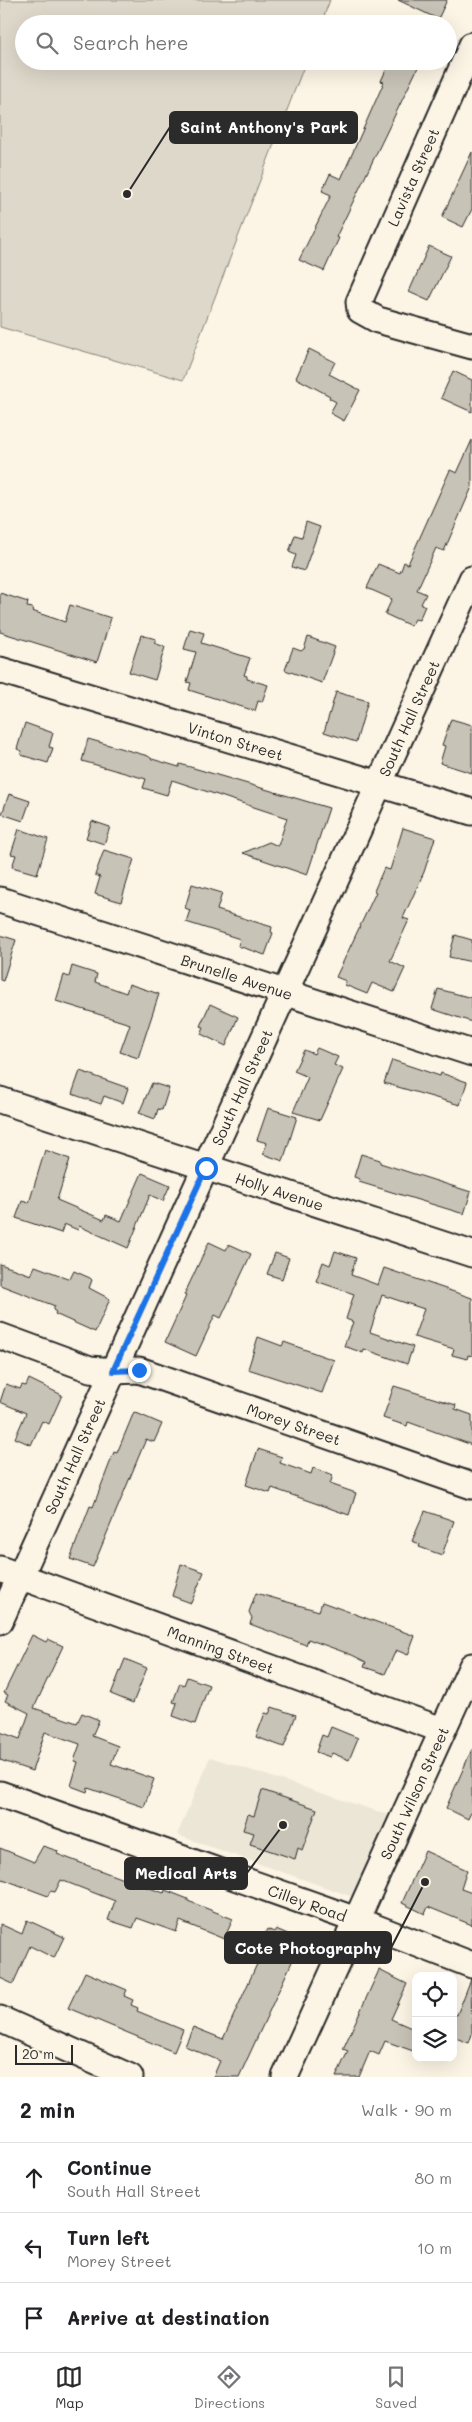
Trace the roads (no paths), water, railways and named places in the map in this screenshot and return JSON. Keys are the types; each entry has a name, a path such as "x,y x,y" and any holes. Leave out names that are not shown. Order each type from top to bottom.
{"street":[{"name":"Lavista Street","path":"472,45 361,295 360,310 378,320 472,346"},
{"name":"South Hall Street","path":"0,1621 10,1573 113,1371 472,579"},
{"name":"Vinton Street","path":"0,670 472,812"},
{"name":"Brunelle Avenue","path":"0,900 472,1053"},
{"name":"Holly Avenue","path":"0,1100 472,1254"},
{"name":"Morey Street","path":"0,1336 90,1369 113,1371 139,1370 472,1486"},
{"name":"Manning Street","path":"10,1573 442,1730"},
{"name":"South Wilson Street","path":"285,2077 472,1666"},
{"name":"Cilley Road","path":"0,1794 356,1920 472,1965"},
{"path":"0,2019 130,2077"}],"place":[{"name":"Saint Anthony's Park","path":"127,194"},
{"name":"Medical Arts","path":"283,1825"},
{"name":"Cote Photography","path":"425,1882"}]}
